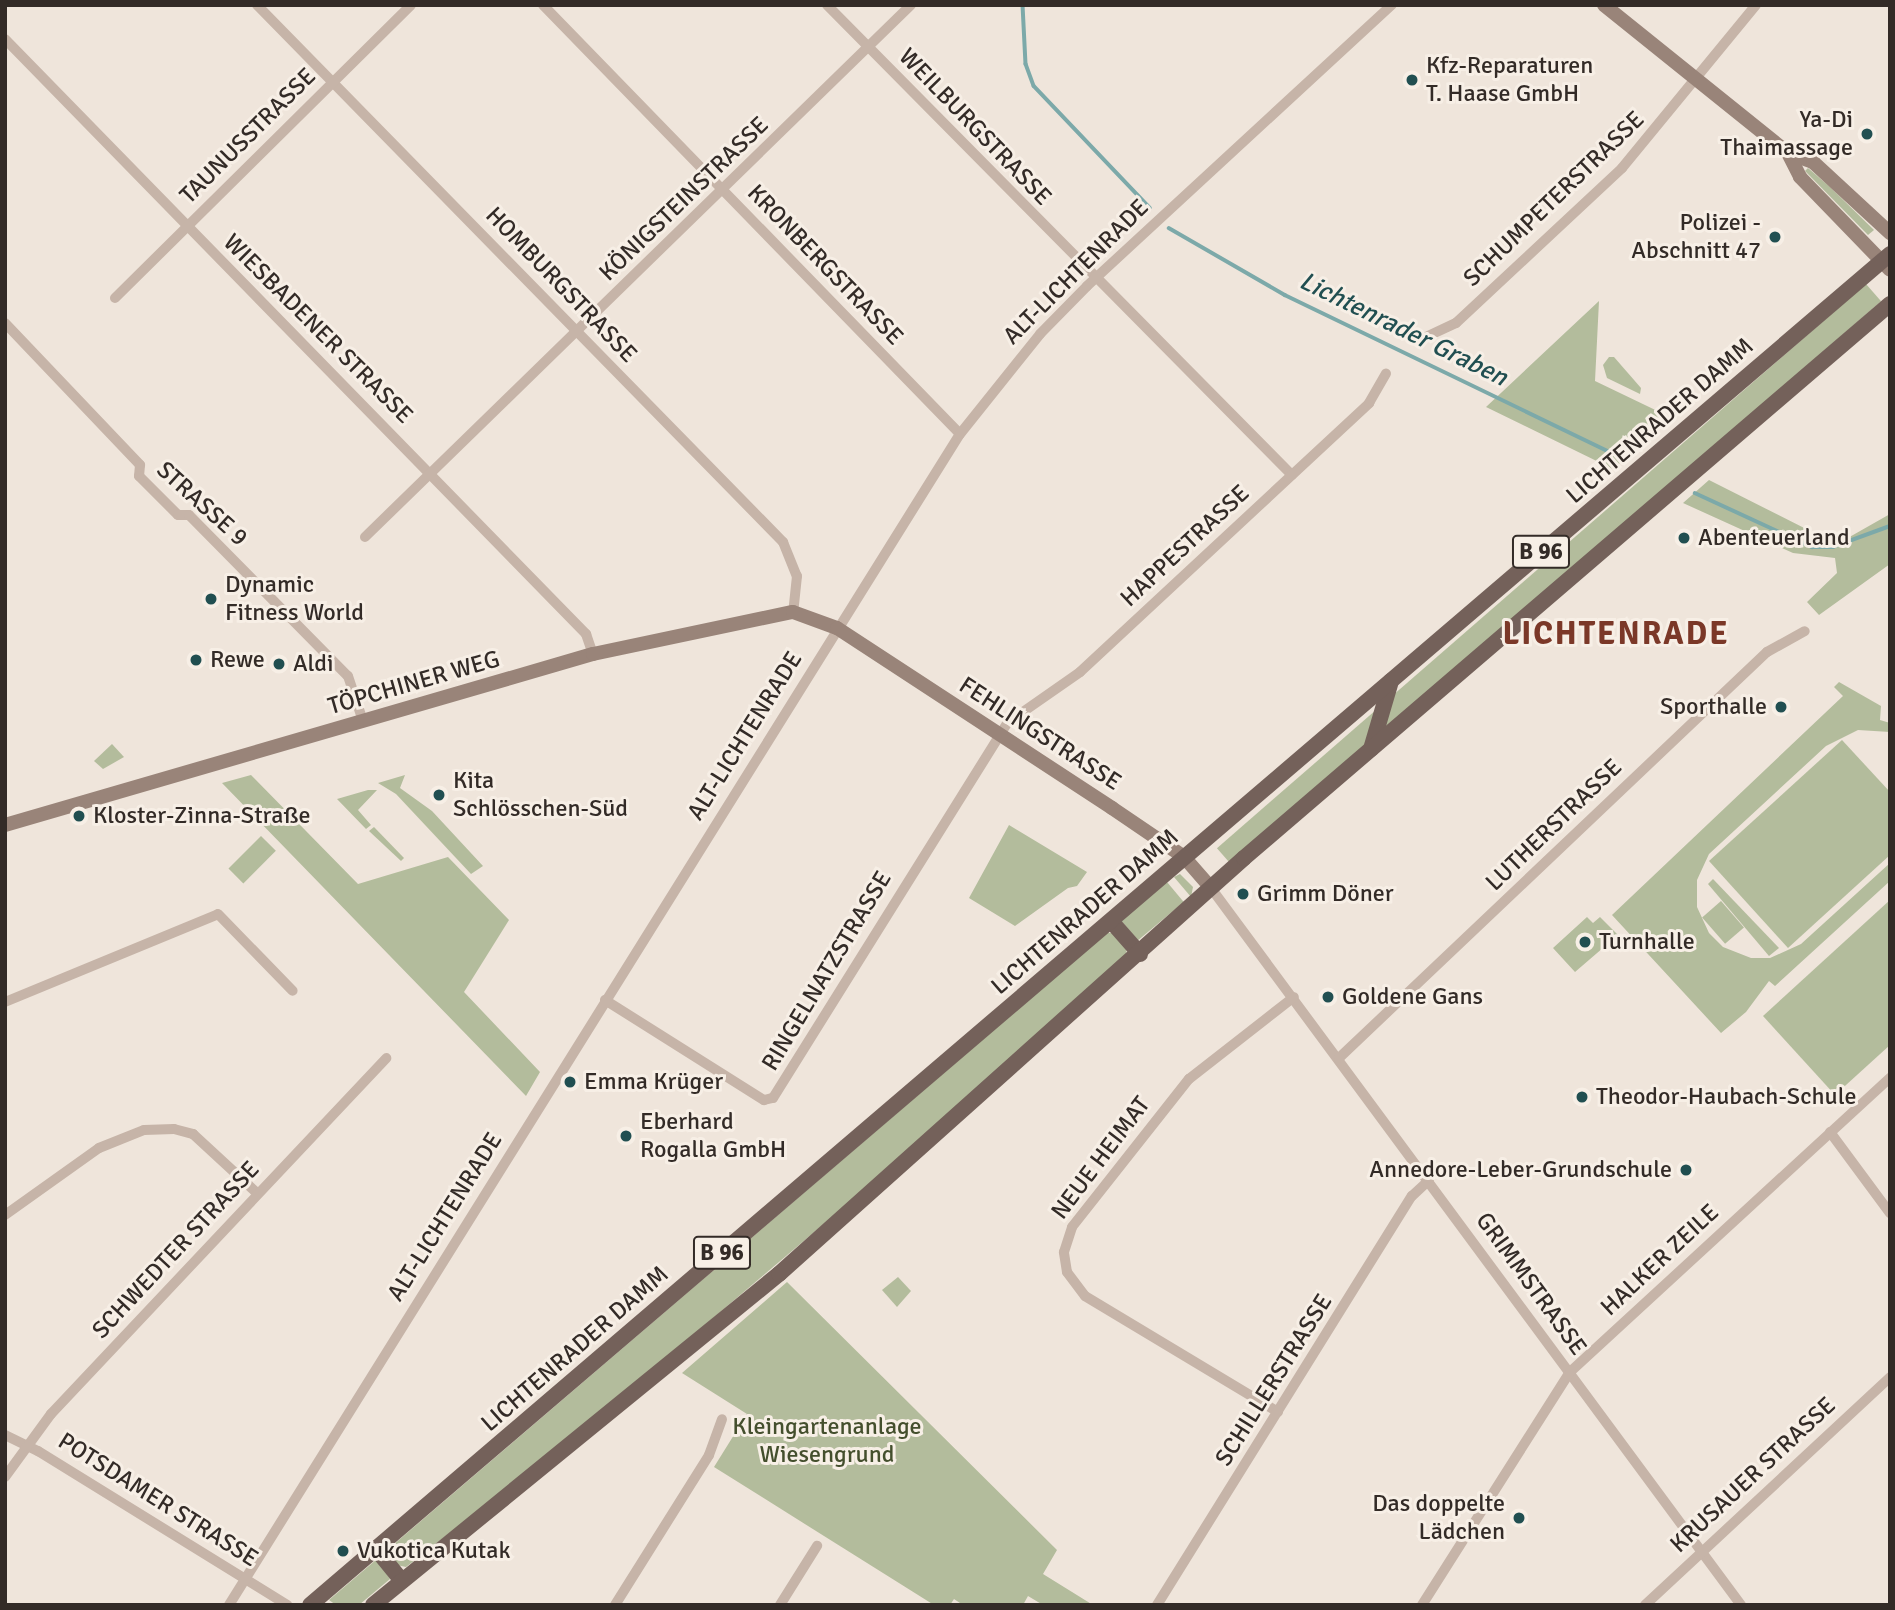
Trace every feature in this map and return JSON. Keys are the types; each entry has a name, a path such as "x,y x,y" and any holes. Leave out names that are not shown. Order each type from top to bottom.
{"main road":[{"name":"LICHTENRADER DAMM","path":"310,1605 1391,680 1887,262"},
{"name":"B 96","path":"373,1605 779,1274 1211,888 1890,304"},
{"path":"1371,749 1391,680"},
{"path":"1111,921 1140,954"},
{"path":"376,1549 402,1581"}],"street":[{"name":"HOMBURGSTRASSE","path":"257,5 783,542 797,576 793,612"},
{"name":"TAUNUSSTRASSE","path":"115,298 411,5"},
{"name":"KRONBERGSTRASSE","path":"543,5 960,434"},
{"name":"WEILBURGSTRASSE","path":"827,5 1292,475"},
{"name":"KÖNIGSTEINSTRASSE","path":"365,537 432,475 911,5"},
{"name":"ALT-LICHTENRADE","path":"246,1578 960,434 1040,334 1096,277 1392,5"},
{"path":"1604,5 1697,76 1788,153 1813,162 1890,233"},
{"name":"SCHUMPETERSTRASSE","path":"1428,336 1457,323 1622,167 1756,5"},
{"name":"WIESBADENER STRASSE","path":"5,39 586,634 593,654"},
{"path":"1788,153 1800,177 1887,262"},
{"name":"STRASSE 9","path":"5,323 140,466 139,476 178,515 189,515 348,676 363,721"},
{"name":"HAPPESTRASSE","path":"999,733 1080,673 1369,403 1386,373"},
{"name":"TÖPCHINER WEG","path":"5,825 593,654 793,612 816,617 837,628"},
{"name":"FEHLINGSTRASSE","path":"837,628 1184,857 1211,888"},
{"name":"LUTHERSTRASSE","path":"1339,1058 1767,652 1805,631"},
{"name":"RINGELNATZSTRASSE","path":"605,1000 764,1100 774,1098 999,733"},
{"name":"GRIMMSTRASSE","path":"1211,888 1741,1605"},
{"path":"5,1002 218,914 293,991"},
{"name":"NEUE HEIMAT","path":"1278,1412 1084,1296 1067,1272 1063,1252 1072,1227 1189,1079 1294,997"},
{"name":"SCHWEDTER STRASSE","path":"5,1478 26,1445 257,1192 386,1058"},
{"name":"HALKER ZEILE","path":"1422,1605 1570,1372 1890,1078"},
{"path":"5,1215 113,1140 159,1129 193,1134 257,1192"},
{"path":"1830,1132 1890,1213"},
{"name":"SCHILLERSTRASSE","path":"1157,1605 1412,1196 1429,1180"},
{"name":"KRUSAUER STRASSE","path":"1646,1605 1890,1377"},
{"path":"615,1605 709,1455 722,1419"},
{"name":"POTSDAMER STRASSE","path":"5,1435 26,1445 287,1605"},
{"path":"780,1605 817,1546"},
{"path":"229,1605 246,1578"}],"green space":[{"path":"1808,168 1874,230 1868,235 1805,171"},
{"path":"1866,284 1881,301 1232,866 1217,848"},
{"path":"1599,301 1595,381 1672,418 1613,469 1486,407"},
{"path":"1609,357 1614,357 1641,388 1640,394 1607,378 1603,365"},
{"path":"1709,480 1822,537 1846,539 1890,514 1890,564 1819,615 1807,602 1837,573 1835,558 1793,553 1683,503"},
{"path":"1839,682 1881,706 1880,720 1890,723 1890,732 1858,730 1826,746 1709,854 1697,880 1697,907 1709,933 1723,947 1751,958 1770,958 1801,944 1890,863 1890,881 1775,986 1769,981 1746,1012 1721,1033 1612,915 1843,696 1834,687"},
{"path":"1842,740 1890,792 1890,855 1788,948 1709,861"},
{"path":"112,744 124,757 103,769 94,761"},
{"path":"251,775 358,884 448,857 509,920 464,992 540,1072 526,1096 222,783"},
{"path":"405,775 400,788 432,811 483,866 471,874 396,794 378,783"},
{"path":"377,790 358,810 371,825 366,829 337,799"},
{"path":"1009,825 1087,872 1077,886 1068,888 1015,926 969,898"},
{"path":"374,827 404,858 401,861 369,831"},
{"path":"261,836 276,851 243,883 228,869"},
{"path":"1180,874 1193,887 1191,897 1174,877"},
{"path":"1713,879 1779,948 1769,956 1708,884"},
{"path":"1167,882 1184,902 1138,940 1121,921"},
{"path":"1890,900 1890,1045 1835,1095 1763,1016"},
{"path":"1721,901 1744,927 1725,944 1702,917"},
{"name":"Turnhalle","path":"1587,917 1593,923 1600,917 1618,935 1575,972 1553,948"},
{"path":"1107,933 1114,933 1127,947 1126,955 859,1194 586,1426 406,1567 397,1565 390,1556 393,1545"},
{"path":"898,1277 911,1291 897,1307 882,1290"},
{"name":"Kleingartenanlage Wiesengrund","path":"787,1282 1057,1550 1043,1574 1093,1605 1043,1605 1028,1596 1023,1605 963,1605 954,1599 950,1605 934,1605 714,1467 747,1414 682,1373"},
{"path":"377,1559 390,1579 359,1605 336,1605 329,1600"}],"waterway":[{"name":"Lichtenrader Graben","path":"1023,5 1026,64 1034,86 1150,208"},
{"name":"Lichtenrader Graben","path":"1169,228 1285,295 1624,459"},
{"name":"Lichtenrader Graben","path":"1695,493 1812,547 1833,547 1890,526"}],"place":[{"name":"Kfz-Reparaturen T. Haase GmbH","path":"1412,80"},
{"name":"Ya-Di Thaimassage","path":"1867,134"},
{"name":"Polizei - Abschnitt 47","path":"1775,237"},
{"name":"Abenteuerland","path":"1684,538"},
{"name":"Dynamic Fitness World","path":"211,599"},
{"name":"Rewe","path":"196,660"},
{"name":"Aldi","path":"279,664"},
{"name":"Sporthalle","path":"1781,707"},
{"name":"Kita Schlösschen-Süd","path":"439,795"},
{"name":"Kloster-Zinna-Straße","path":"79,816"},
{"name":"Grimm Döner","path":"1243,894"},
{"name":"Turnhalle","path":"1585,942"},
{"name":"Goldene Gans","path":"1328,997"},
{"name":"Emma Krüger","path":"570,1082"},
{"name":"Theodor-Haubach-Schule","path":"1582,1097"},
{"name":"Eberhard Rogalla GmbH","path":"626,1136"},
{"name":"Annedore-Leber-Grundschule","path":"1686,1170"},
{"name":"Das doppelte Lädchen","path":"1519,1518"},
{"name":"Vukotica Kutak","path":"343,1551"}],"district":[{"name":"LICHTENRADE","path":"1616,634"}]}
